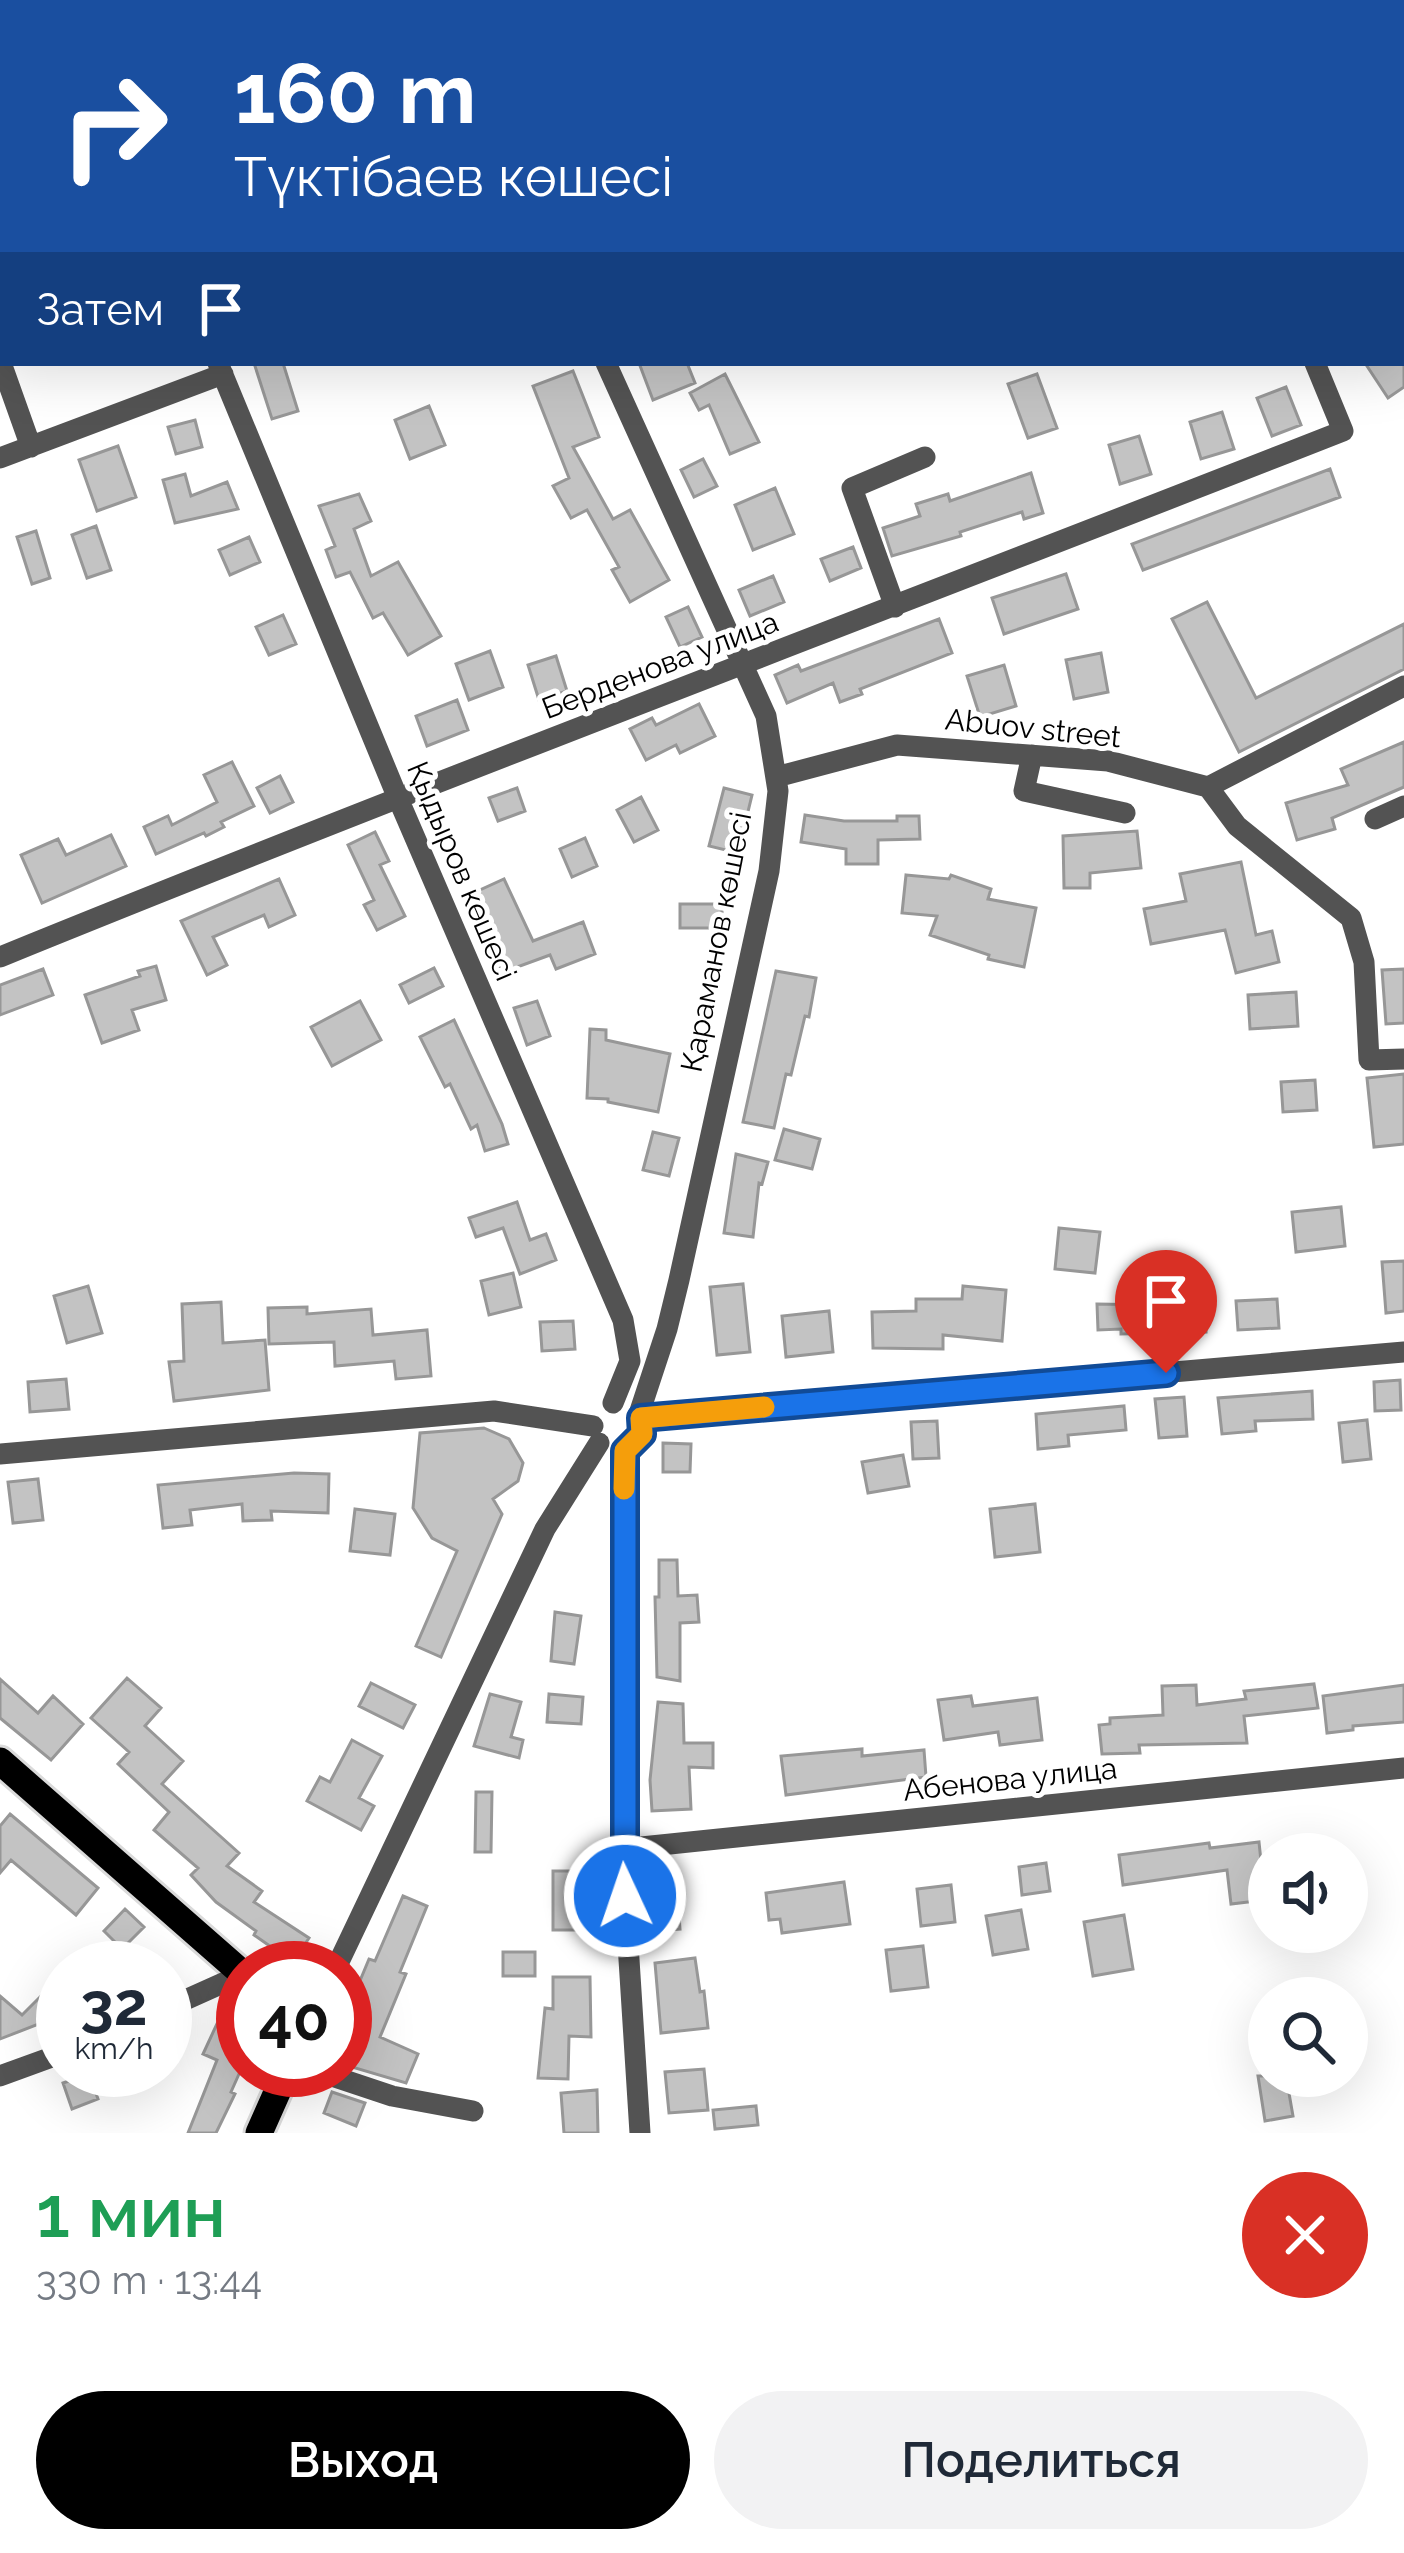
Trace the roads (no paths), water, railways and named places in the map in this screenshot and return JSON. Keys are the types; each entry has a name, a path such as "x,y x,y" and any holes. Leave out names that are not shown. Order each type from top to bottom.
{"main road":[{"path":"0,1761 216,1950"},
{"path":"259,2133 275,2097"}],"street":[{"path":"2,366 31,447"},
{"name":"Қараманов көшесі","path":"607,366 766,716 778,791 769,871 668,1329 640,1416"},
{"name":"Берденова улица","path":"0,957 397,796 744,666 1343,431 1317,366"},
{"path":"0,458 221,369"},
{"name":"Қыдыров көшесі","path":"221,369 397,796 623,1320 630,1361 613,1403"},
{"path":"896,607 852,488 925,457"},
{"path":"1404,686 1208,788 1237,826 1352,918 1364,962 1369,1060 1404,1059"},
{"name":"Abuov street","path":"776,777 897,745 1108,761 1208,788"},
{"path":"1031,755 1024,791 1125,813"},
{"path":"1375,819 1404,806"},
{"path":"623,1320 646,1333 668,1329"},
{"path":"640,1416 1404,1352"},
{"path":"349,1941 545,1529 596,1434 600,1411 613,1403 632,1407 640,1416 642,1434 625,1451 622,1849 640,2133"},
{"path":"0,1454 494,1411 596,1434 607,1449 625,1451"},
{"name":"Абенова улица","path":"622,1849 1404,1768"},
{"path":"0,2076 36,2063"},
{"path":"372,2089 473,2111"}]}
